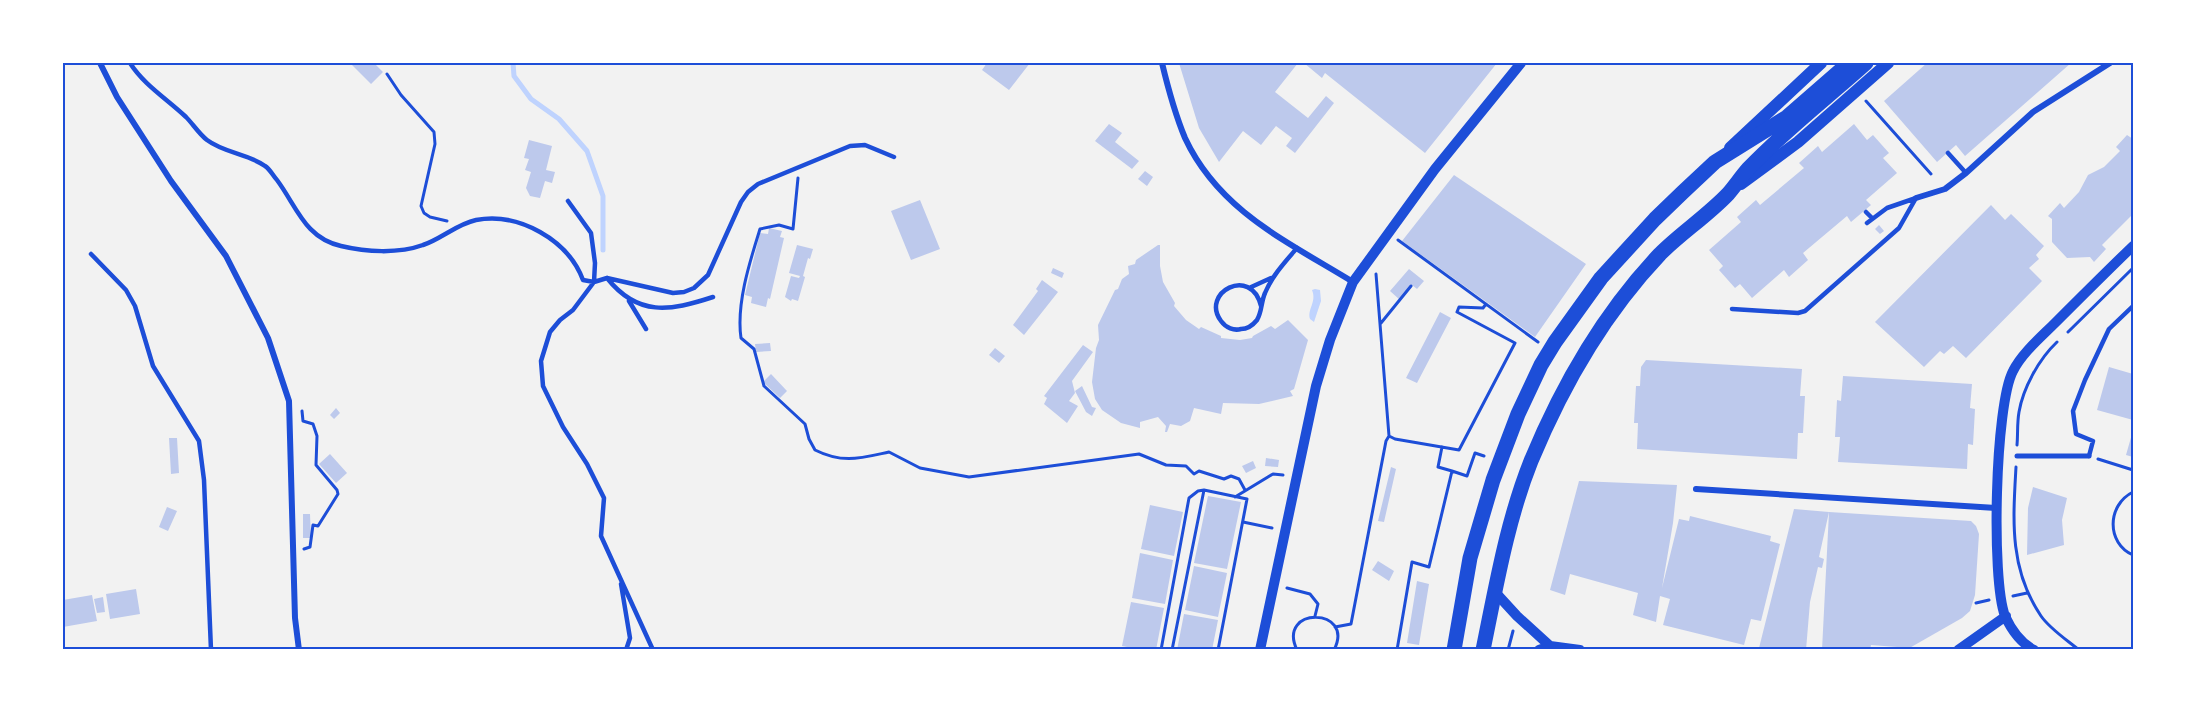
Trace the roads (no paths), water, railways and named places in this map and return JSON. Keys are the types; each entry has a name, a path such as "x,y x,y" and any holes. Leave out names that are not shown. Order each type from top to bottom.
{"main road":[{"path":"1454,650 1470,558 1493,480 1507,439 1541,364 1601,278 1655,219 1773,105 1821,63"},
{"path":"1715,162 1787,117 1849,63"},
{"path":"1728,194 1748,170 1794,126 1866,63"},
{"path":"1483,650 1520,493 1531,462 1562,394 1622,297 1662,253 1728,194 1798,142 1888,63"}],"street":[{"path":"99,63 117,97 171,181 226,256 268,338 290,401 295,618 299,650"},
{"path":"1162,63 1185,137 1213,183 1252,219 1353,282"},
{"path":"1260,650 1316,386 1330,340 1353,282 1435,169 1521,63"},
{"path":"1916,198 1945,189 2033,112 2110,63"},
{"path":"2034,650 2023,644 2006,616 1999,585 1996,508 2003,403 2013,371 2033,346 2133,246"},
{"path":"2017,456 2089,456"},
{"path":"1696,489 1996,508"},
{"path":"1495,592 1550,646"},
{"path":"1958,650 2006,616"},
{"path":"2013,650 2023,644"},
{"path":"1539,650 1550,646 1580,650"}],"lane":[{"path":"130,63 144,81 208,141 266,166 308,228 323,240 343,247 380,251 404,250 424,245 477,220 494,219 517,222 533,227 572,257 583,280 594,282 607,278 673,292 684,292 694,288 708,275 741,202 758,184 850,146 865,145 894,157"},
{"path":"1948,153 1966,173"},
{"path":"1867,223 1887,208 1916,198"},
{"path":"1732,309 1798,313 1805,310 1899,228 1916,198"},
{"path":"568,201 591,233 595,263 594,282 573,310 550,332 541,361 543,386 563,427 587,464 604,498 601,536 653,650"},
{"path":"1866,212 1872,218"},
{"path":"1260,306 1255,293 1249,288 1235,285 1222,292 1216,306 1220,320 1231,329 1245,329 1257,320 1260,306 1273,277 1297,248"},
{"path":"91,254 126,290 135,306 153,366 198,441 204,480 211,650"},
{"path":"1249,288 1273,277"},
{"path":"607,278 618,292 636,303 651,307 681,308 712,297"},
{"path":"628,298 646,329"},
{"path":"2089,456 2092,441 2076,434 2073,411 2109,329 2133,306"},
{"path":"620,575 630,638 626,650"}],"water":[{"path":"1312,290 1320,290 1321,301 1314,322 1309,315 1313,298"}],"waterway":[{"path":"513,63 514,76 531,99 559,119 587,151 603,196 603,250"}]}
